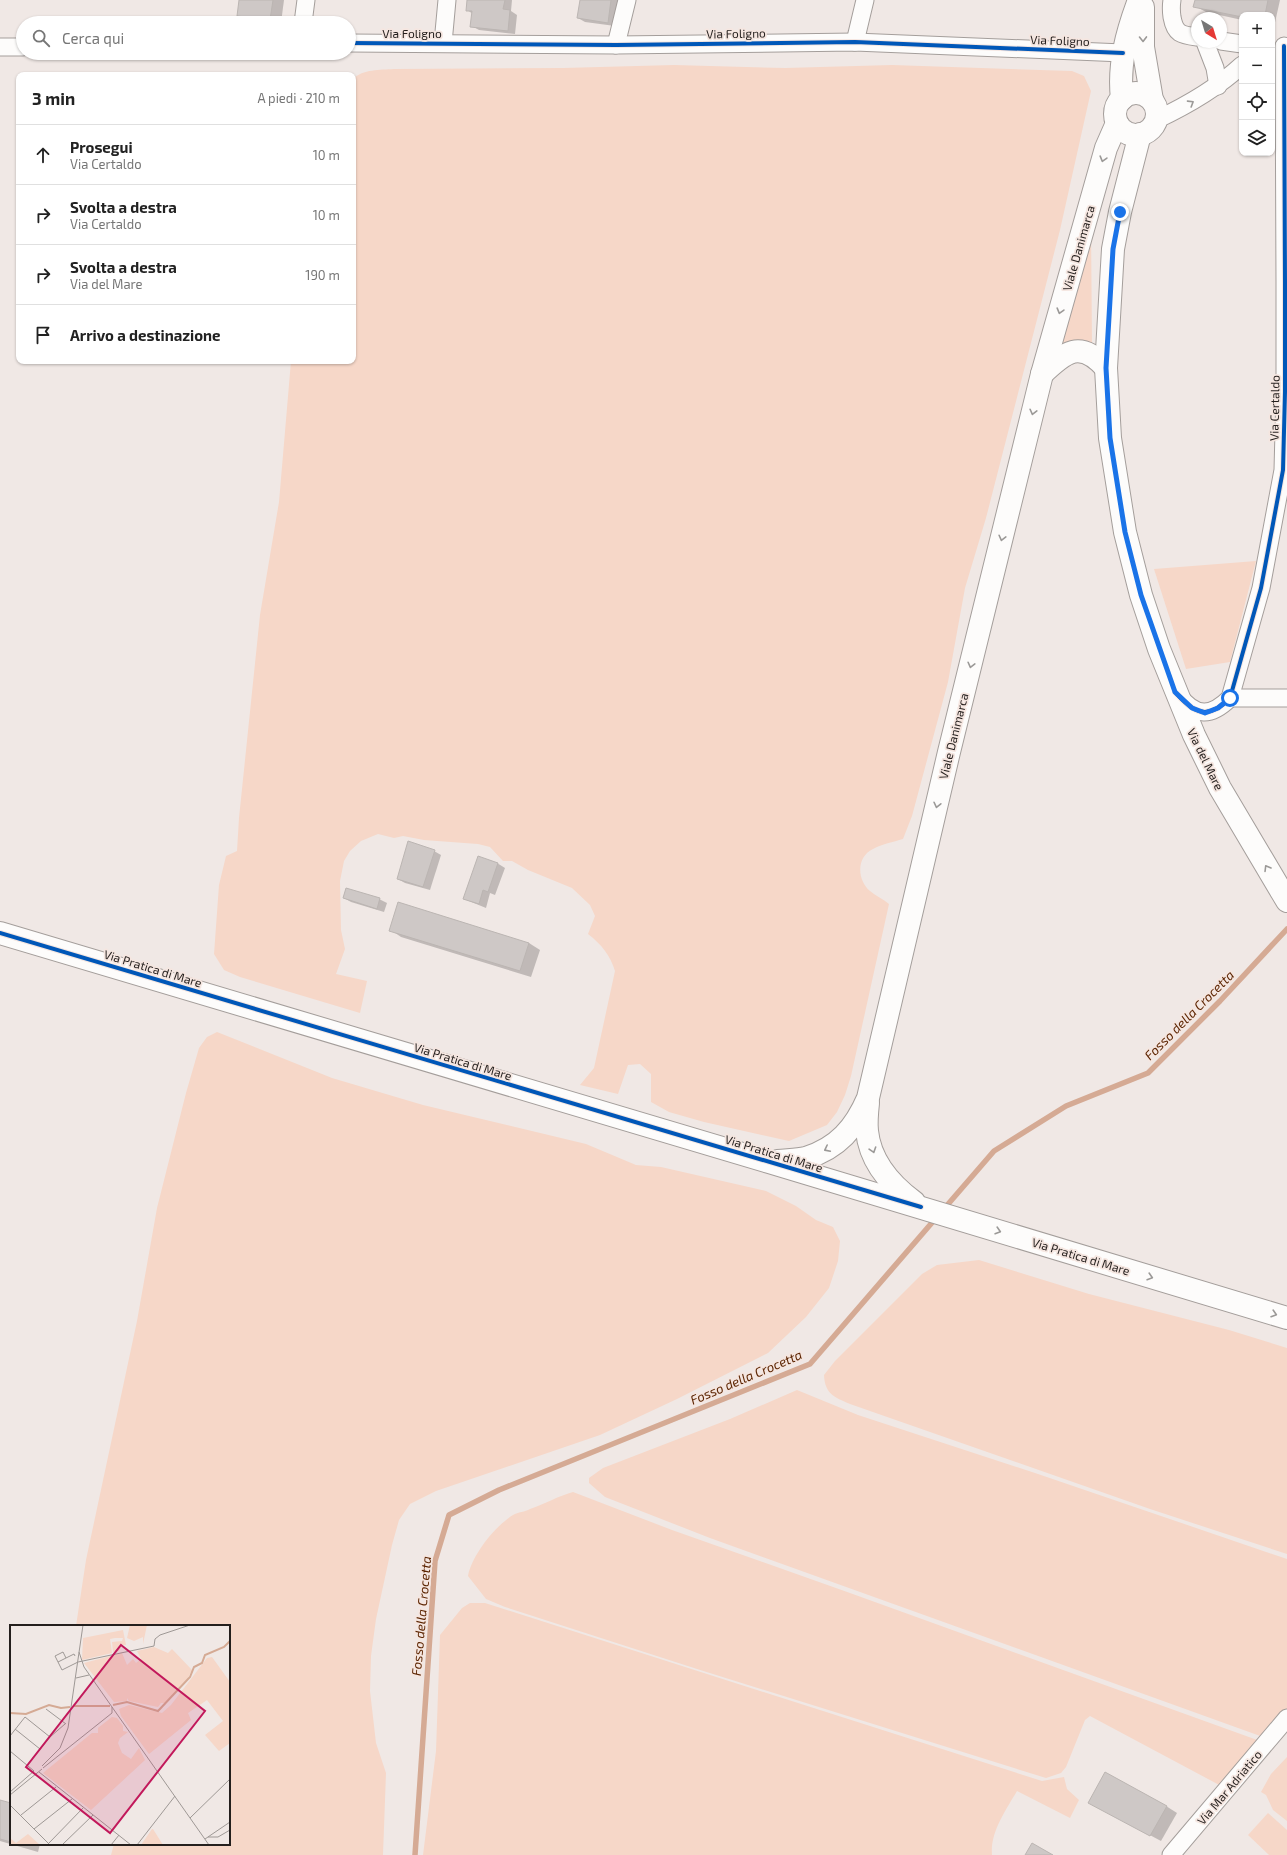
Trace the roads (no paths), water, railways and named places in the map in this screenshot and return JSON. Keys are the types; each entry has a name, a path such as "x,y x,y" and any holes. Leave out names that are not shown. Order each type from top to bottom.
{"main road":[{"path":"1122,99 1120,82 1123,53 1139,0"},
{"path":"1142,0 1143,47 1149,118"},
{"path":"1134,93 1147,96 1149,118 1127,132 1117,124 1115,110 1122,99 1134,93"},
{"name":"Via del Mare","path":"1149,118 1120,212 1113,249 1106,368 1110,438 1125,532 1141,595 1175,692 1220,788 1287,901"},
{"name":"Viale Danimarca","path":"769,1162 805,1158 830,1148 847,1133 860,1117 868,1098 949,752 1042,374 1106,148 1117,124"},
{"path":"1042,374 1066,354 1080,351 1087,352 1094,356 1106,368"},
{"name":"Via Pratica di Mare","path":"0,934 921,1207 1287,1318"},
{"name":"Viale Danimarca","path":"868,1098 867,1132 874,1155 884,1174 889,1180 899,1191 921,1207"}],"street":[{"path":"304,16 306,0"},
{"path":"443,43 447,0"},
{"path":"616,45 628,0"},
{"path":"855,42 865,0"},
{"path":"1171,3 1174,26 1179,33 1191,36"},
{"name":"Via Foligno","path":"356,44 443,43 616,45 855,42 1123,53"},
{"path":"1227,42 1239,44"},
{"name":"Via Certaldo","path":"1230,698 1260,588 1285,470 1286,283 1281,46"},
{"path":"0,48 16,47"},
{"path":"1207,48 1215,68 1218,86"},
{"path":"1149,118 1186,106 1218,86 1239,68"},
{"path":"1175,692 1192,708 1205,713 1218,708 1230,698 1287,698"},
{"name":"Via Mar Adriatico","path":"1171,1855 1287,1718"}],"waterway":[{"name":"Fosso della Crocetta","path":"943,1210 994,1151 1066,1106 1148,1073 1220,1001 1287,929"},
{"name":"Fosso della Crocetta","path":"415,1855 435,1561 449,1515 499,1490 810,1364 936,1218"}]}
